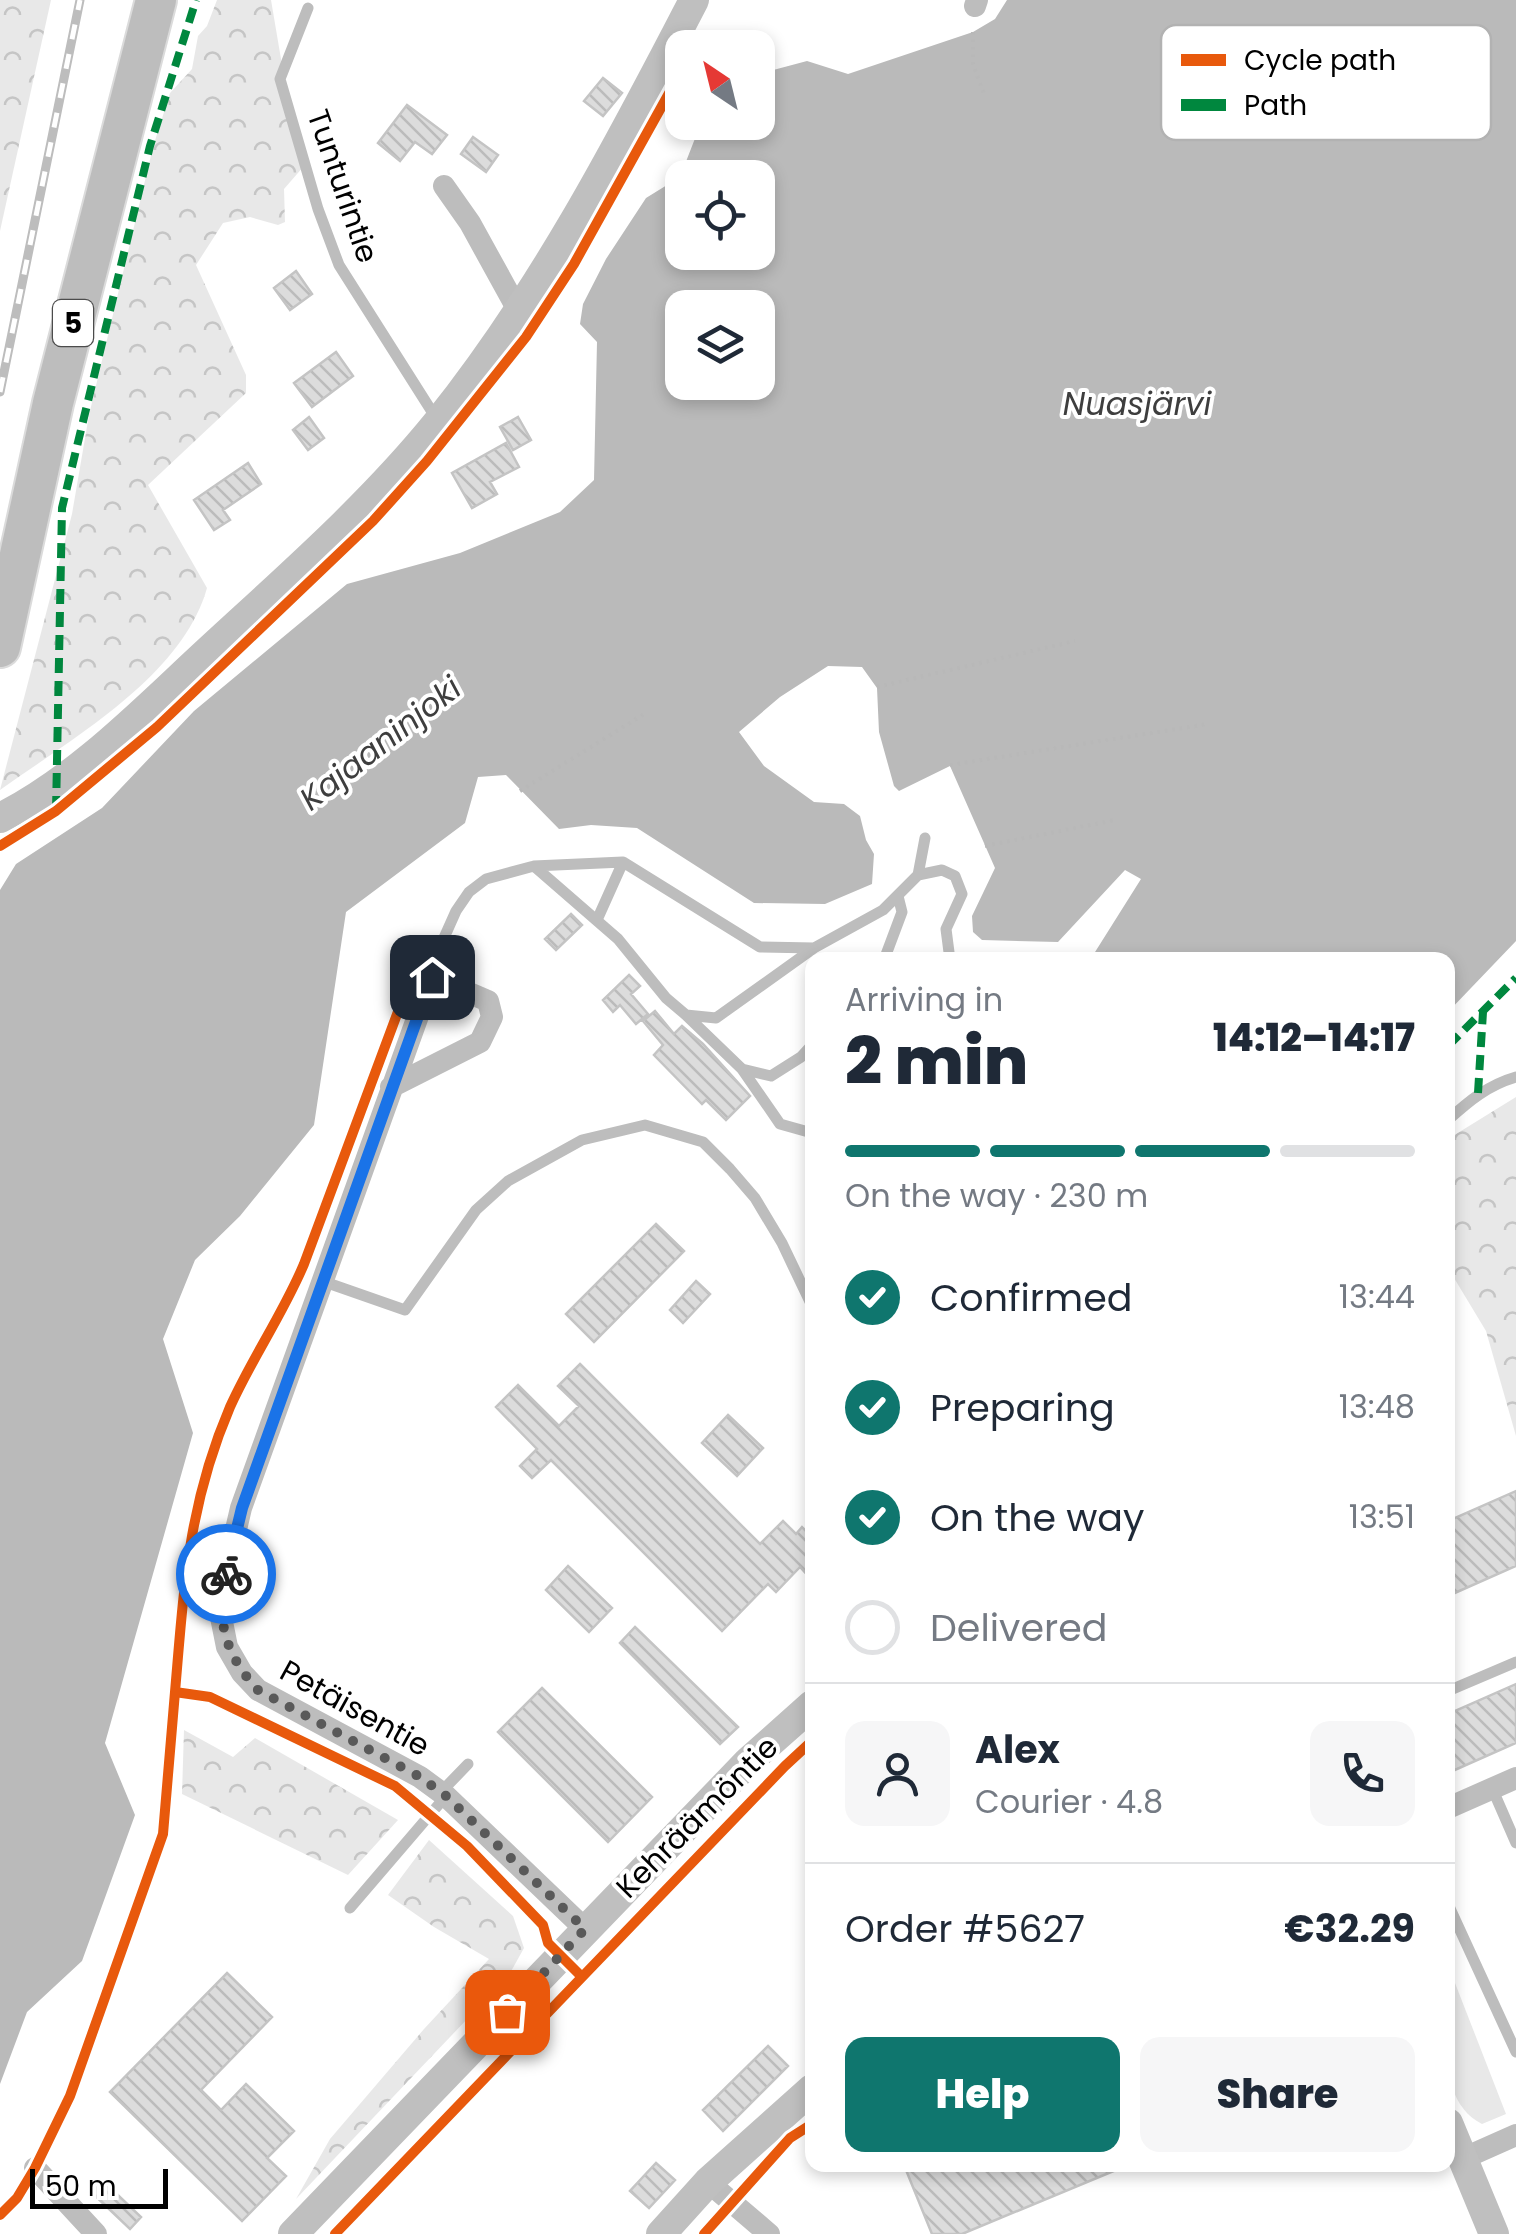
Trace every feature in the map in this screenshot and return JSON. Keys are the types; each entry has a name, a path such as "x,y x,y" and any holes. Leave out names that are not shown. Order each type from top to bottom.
{"highway":[{"name":"5","path":"0,648 52,403 156,0"}],"street":[{"path":"0,818 103,748 363,505 438,422 520,312 602,174 694,0"},
{"path":"444,186 470,223 520,312"},
{"path":"391,1088 480,1042 492,1017 488,1001 432,977"},
{"name":"Petäisentie","path":"432,977 242,1508 222,1590 221,1616 227,1647 258,1690 420,1777 443,1794 585,1929"},
{"name":"Kehräämöntie","path":"293,2234 748,1762 805,1711"},
{"path":"1455,1805 1516,1778"},
{"path":"661,2234 708,2182 805,2095"},
{"path":"1462,2159 1516,2135"},
{"path":"1455,2142 1494,2234"},
{"path":"35,2168 96,2234"},
{"path":"708,2182 768,2234"}],"lane":[{"name":"Tunturintie","path":"308,8 280,78 318,209 339,265 438,422"},
{"path":"918,876 925,838"},
{"path":"597,920 623,862"},
{"path":"432,977 442,942 469,892 486,878 534,866 623,862 760,947 814,948"},
{"path":"534,866 618,940 666,998 742,1068 780,1124 805,1131"},
{"path":"808,952 883,910 918,876 942,870 955,876 962,894 946,928 949,952"},
{"path":"887,952 902,912 898,896"},
{"path":"686,1016 716,1018 805,954"},
{"path":"742,1068 771,1076 805,1053"},
{"path":"1455,1114 1478,1093 1516,1077"},
{"path":"322,1281 405,1310 476,1210 508,1181 582,1140 645,1126 703,1142 730,1169 755,1198 805,1291"},
{"path":"1455,1688 1516,1662"},
{"path":"350,1908 468,1764"},
{"path":"1492,1788 1516,1843"},
{"path":"1455,1919 1516,2052"}],"path":[{"path":"973,32 973,64 984,94"},
{"path":"878,688 1075,641"},
{"path":"520,791 644,714"},
{"path":"950,765 1208,724"},
{"path":"985,846 1115,820"}],"green space":[{"path":"0,0 51,0 0,231"},
{"path":"217,0 271,0 281,59 280,89 304,166 284,189 285,222 278,225 250,217 223,223 196,265 246,375 246,393 148,485 207,588 194,620 149,678 90,727 0,790 72,514 89,415 153,147 170,93 192,69 198,36 207,26"},
{"path":"1516,1097 1516,1436 1486,1331 1455,1280 1455,1135"},
{"path":"184,1730 233,1757 255,1738 398,1820 348,1875 182,1794"},
{"path":"429,1840 513,1916 524,1948 509,1975 296,2199 330,2139 489,1959 388,1895"},
{"path":"1455,1983 1506,2114 1482,2124 1466,2112 1455,2096"}],"water":[{"name":"Nuasjärvi","path":"1007,0 1516,0 1516,941 1455,1005 1455,952 1095,952 1141,879 1125,870 1058,942 982,940 973,932 972,916 995,868 950,766 899,791 894,786 879,732 877,688 862,667 828,666 780,697 739,732 764,766 814,802 844,804 860,816 874,854 872,884 825,904 754,903 637,828 591,825 559,829 506,775 478,777 465,823 346,912 314,1125 240,1216 195,1260 163,1339 193,1433 105,1743 135,1815 82,1961 27,2012 0,2084 0,890 16,864 102,808 194,711 347,584 460,553 560,512 594,480 597,342 580,324 583,304 606,259 646,198 665,186 665,270 775,270 775,160 687,160 694,140 775,140 775,69 807,61 848,74 973,32 995,19"}],"building":[{"path":"603,78 622,93 603,116 584,101"},
{"path":"407,105 447,135 432,154 415,142 400,161 378,143"},
{"path":"473,137 498,155 486,172 461,154"},
{"path":"296,271 312,294 290,310 274,288"},
{"path":"336,352 353,376 312,407 294,383"},
{"path":"309,417 324,438 308,450 293,430"},
{"path":"518,417 531,440 513,450 500,427"},
{"path":"506,443 519,467 490,482 497,494 472,508 452,473"},
{"path":"248,463 261,484 223,510 230,520 214,530 194,500"},
{"path":"571,914 582,925 556,950 545,939"},
{"path":"629,975 640,986 631,994 648,1014 636,1024 620,1005 613,1012 603,1000"},
{"path":"655,1011 674,1034 682,1026 703,1044 750,1096 726,1120 706,1100 702,1104 654,1055 663,1045 643,1021"},
{"path":"656,1224 684,1251 594,1342 566,1314"},
{"path":"696,1281 710,1294 683,1323 670,1310"},
{"path":"580,1364 760,1544 783,1521 796,1534 802,1527 805,1572 800,1567 776,1592 768,1584 722,1631 551,1460 532,1478 520,1466 537,1449 496,1407 518,1385 559,1426 579,1406 558,1386"},
{"path":"728,1415 763,1448 737,1476 702,1443"},
{"path":"1516,1491 1516,1566 1455,1593 1455,1518"},
{"path":"568,1566 612,1608 589,1632 546,1590"},
{"path":"635,1627 738,1727 720,1744 620,1643"},
{"path":"1516,1684 1516,1743 1455,1770 1455,1711"},
{"path":"542,1688 652,1797 608,1842 498,1732"},
{"path":"227,1973 272,2017 201,2090 221,2110 246,2084 294,2131 267,2158 286,2176 242,2221 110,2092"},
{"path":"768,2046 788,2066 723,2131 703,2110"},
{"path":"656,2163 675,2180 649,2208 630,2191"},
{"path":"907,2172 1111,2172 962,2234 932,2234"},
{"path":"101,2179 141,2217 130,2229 89,2190"}],"railway":[{"path":"0,392 80,0"}],"marked path":[{"path":"56,811 62,508 150,146 196,0"},
{"path":"1455,1039 1516,978"},
{"path":"1478,1093 1483,1012"}],"cycle path":[{"path":"0,846 56,811 157,727 373,521 427,461 526,337 574,264 665,101"},
{"path":"175,1692 190,1547 216,1443 230,1407 304,1264 412,974 423,962 435,958"},
{"path":"0,2215 17,2198 35,2168 70,2096 163,1834 175,1692 210,1697 395,1786 467,1846 543,1925 548,1943 582,1977"},
{"path":"335,2234 805,1747"},
{"path":"704,2234 790,2138 805,2128"}],"way so far":[{"path":"226,1574 221,1616 227,1647 258,1690 420,1777 446,1796 585,1929 507,2012"}],"route":[{"path":"226,1574 242,1508 432,977"}],"water label":[{"name":"Kajaaninjoki","path":"380,743"}]}
